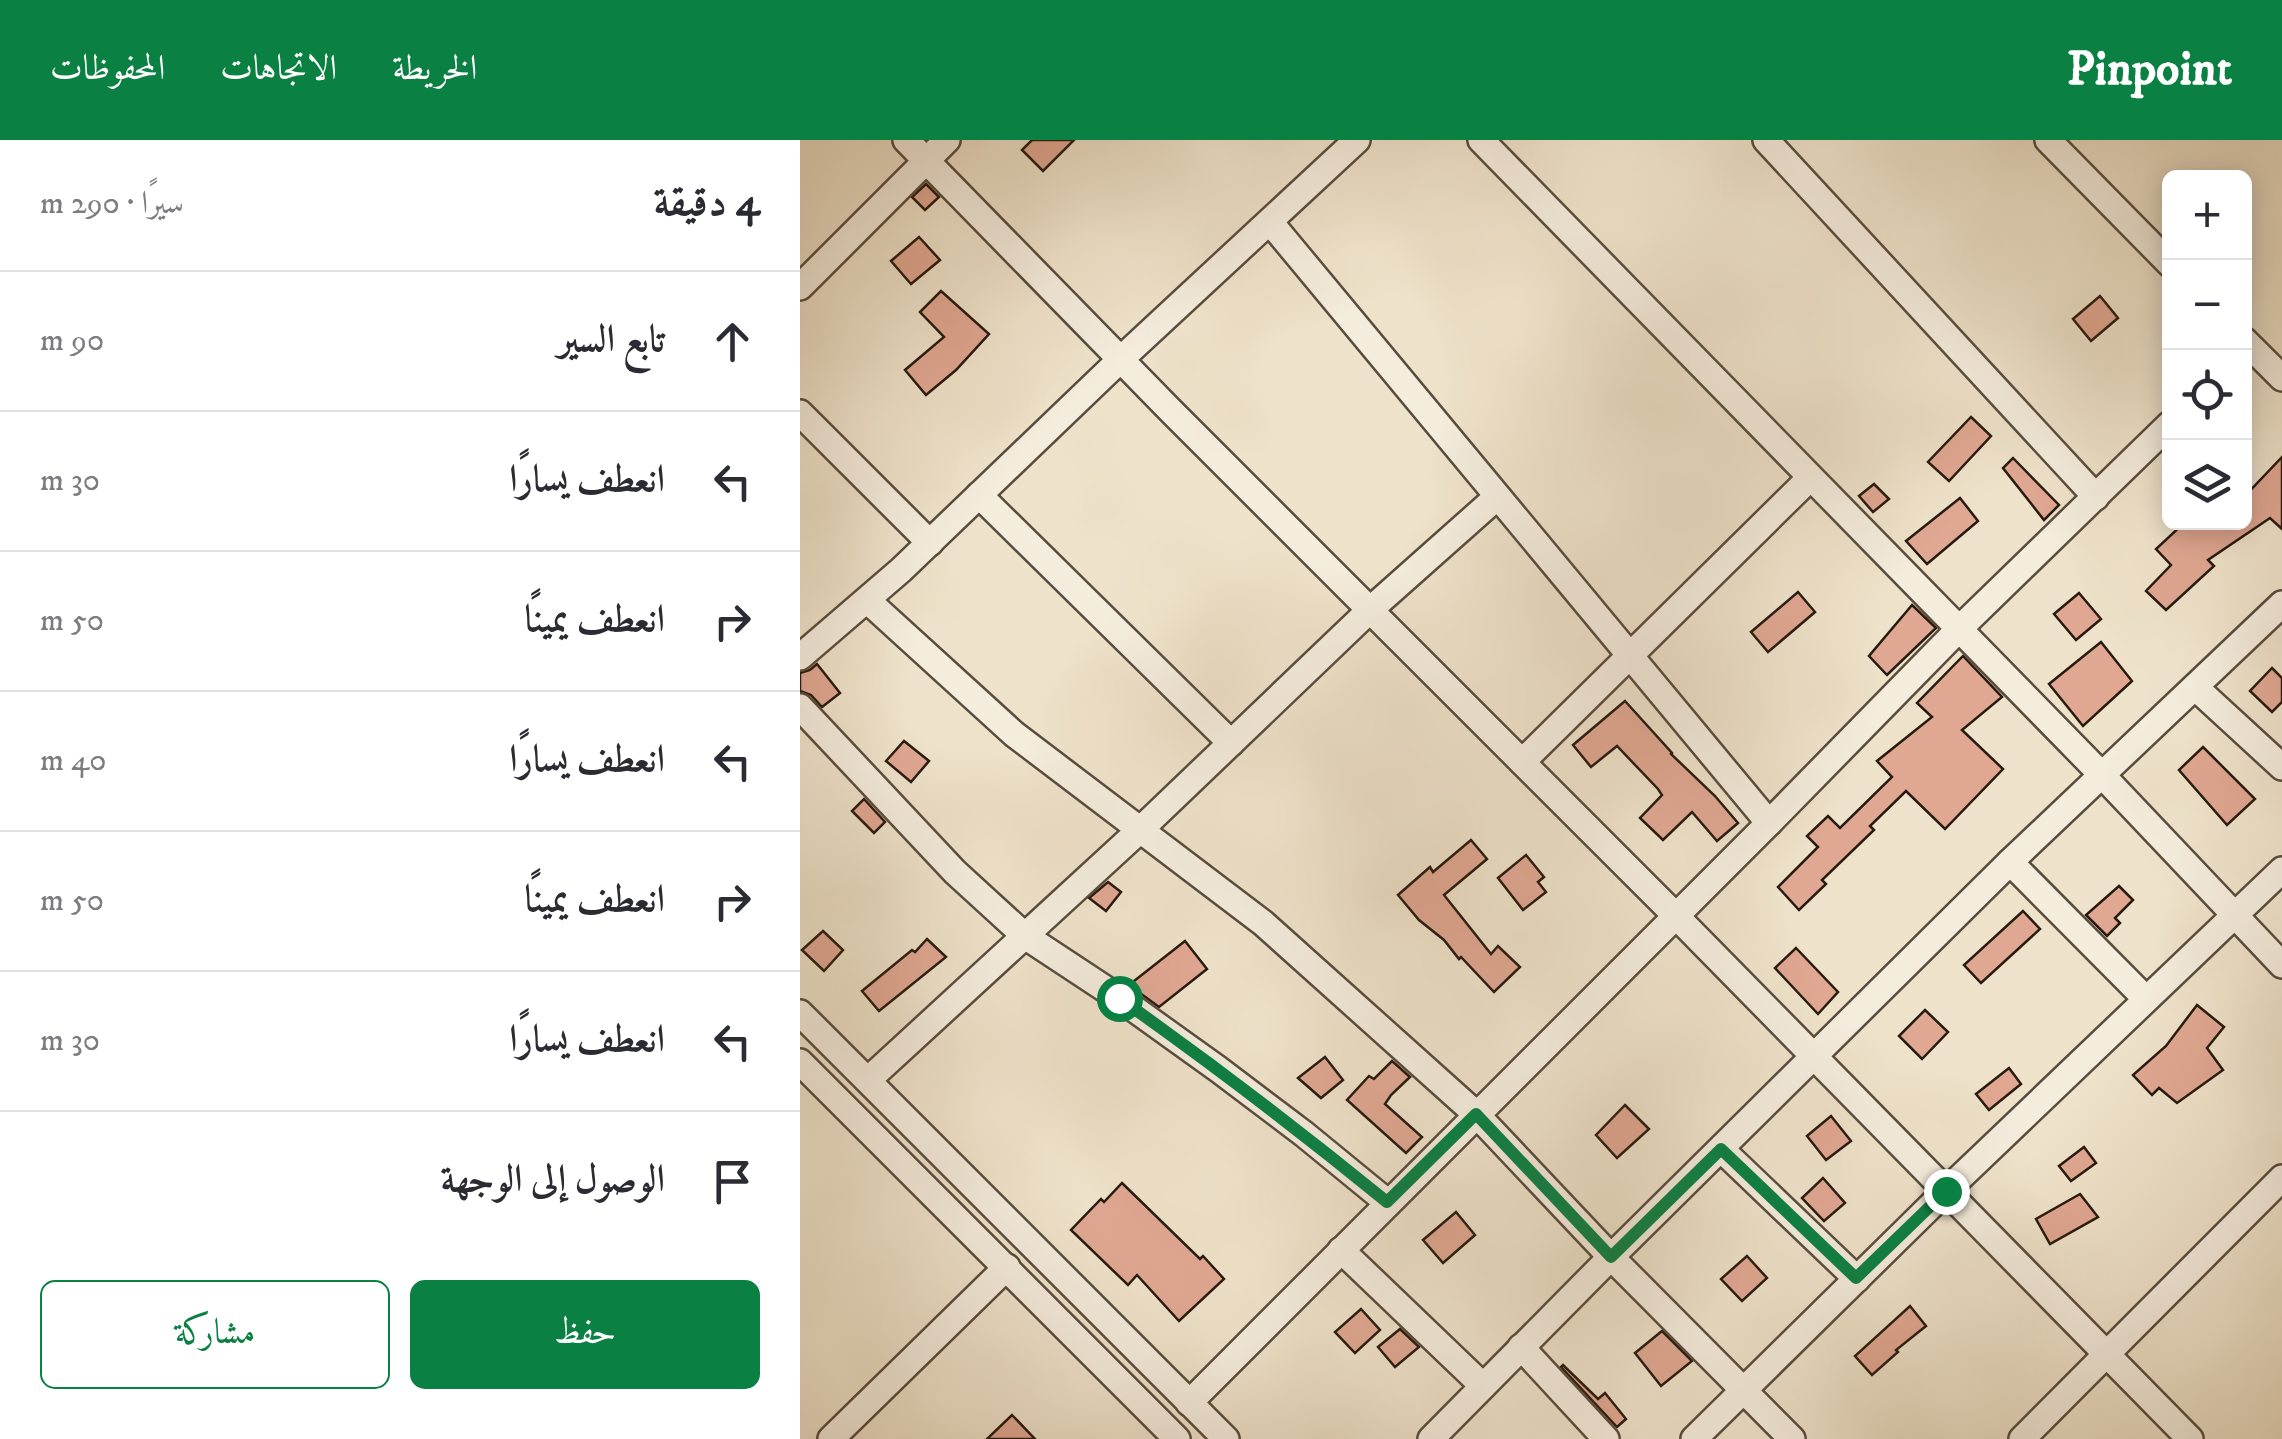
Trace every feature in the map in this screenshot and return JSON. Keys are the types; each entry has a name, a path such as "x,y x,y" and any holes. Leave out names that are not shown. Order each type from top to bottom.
{"street":[{"path":"906,140 1676,914 2190,1439"},
{"path":"800,286 947,140"},
{"path":"800,657 868,601 1356,140"},
{"path":"1481,140 2102,775 2282,965"},
{"path":"1766,140 2096,497"},
{"path":"2048,140 2166,260"},
{"path":"1270,222 1769,823"},
{"path":"2252,348 2277,363"},
{"path":"800,413 930,543"},
{"path":"1189,1403 1958,630 2162,432"},
{"path":"1522,762 1810,478"},
{"path":"979,495 1231,743"},
{"path":"868,1080 1141,829 1370,609 1496,497"},
{"path":"868,601 1014,734 1263,924 1476,1114 1792,1439"},
{"path":"1431,1439 2010,862 2282,604"},
{"path":"2194,687 2282,767"},
{"path":"800,708 956,872 1025,936 1218,1068 1387,1202"},
{"path":"2010,862 2146,999"},
{"path":"1694,1439 1856,1278 2282,870"},
{"path":"800,1013 1226,1439"},
{"path":"800,1062 1007,1267 1164,1435"},
{"path":"1721,1149 1856,1278"},
{"path":"2022,1439 2282,1178"},
{"path":"1341,1250 1483,1386"},
{"path":"831,1439 1007,1267"},
{"path":"1522,1347 1606,1439"}],"building":[{"path":"1032,140 1074,140 1043,171 1022,150"},
{"path":"926,184 939,197 925,210 912,197"},
{"path":"919,237 940,260 911,284 891,261"},
{"path":"941,291 989,334 926,395 905,370 944,337 920,312"},
{"path":"2100,296 2118,318 2091,341 2073,319"},
{"path":"1971,417 1991,436 1949,481 1928,462"},
{"path":"2282,457 2282,529 2270,518 2208,560 2214,566 2166,610 2146,591 2171,565 2156,549 2176,530 2252,530 2252,489"},
{"path":"2013,458 2059,505 2044,520 2003,468"},
{"path":"1874,484 1889,499 1873,512 1859,496"},
{"path":"1960,498 1978,521 1927,564 1906,541"},
{"path":"1798,592 1815,612 1768,652 1751,632"},
{"path":"2079,593 2101,619 2076,640 2054,614"},
{"path":"1912,605 1936,628 1887,675 1869,656"},
{"path":"2101,642 2132,681 2083,726 2049,684"},
{"path":"1963,656 2002,697 1962,730 2003,769 1945,829 1906,791 1870,826 1874,830 1822,880 1826,884 1799,910 1778,887 1818,847 1807,836 1828,816 1840,828 1892,777 1877,761 1932,717 1917,703"},
{"path":"817,664 840,693 822,707 811,695 800,691 800,673"},
{"path":"2272,668 2282,678 2282,702 2272,712 2250,691"},
{"path":"1625,701 1738,823 1717,841 1692,812 1663,840 1640,818 1662,795 1658,789 1617,746 1591,767 1573,745"},
{"path":"904,741 929,761 911,782 886,761"},
{"path":"2203,747 2255,799 2227,825 2179,770"},
{"path":"864,799 885,822 874,833 852,811"},
{"path":"1471,840 1487,859 1444,895 1491,954 1498,946 1520,967 1494,992 1398,895 1430,867 1433,872"},
{"path":"1526,855 1544,877 1538,882 1546,892 1523,910 1498,878"},
{"path":"1108,882 1121,892 1106,911 1089,898"},
{"path":"2119,886 2133,900 2115,918 2120,923 2107,936 2086,915"},
{"path":"2023,911 2040,929 1981,983 1964,965"},
{"path":"823,931 843,950 824,971 802,950"},
{"path":"927,939 946,957 879,1011 862,991"},
{"path":"1185,941 1207,969 1159,1007 1129,985"},
{"path":"1796,948 1838,992 1818,1014 1775,968"},
{"path":"2197,1005 2224,1027 2207,1048 2223,1070 2177,1103 2159,1088 2152,1095 2133,1075 2166,1046"},
{"path":"1925,1010 1948,1032 1922,1059 1899,1036"},
{"path":"1325,1057 1343,1080 1321,1098 1298,1078"},
{"path":"1392,1061 1410,1077 1385,1104 1422,1137 1406,1153 1347,1100 1369,1076 1374,1079"},
{"path":"2009,1068 2021,1084 1989,1110 1976,1094"},
{"path":"1625,1105 1649,1129 1617,1158 1596,1135"},
{"path":"1831,1116 1851,1141 1826,1160 1807,1136"},
{"path":"2084,1147 2096,1163 2071,1181 2059,1166"},
{"path":"1823,1178 1845,1203 1824,1221 1802,1198"},
{"path":"1122,1183 1224,1279 1179,1321 1137,1275 1128,1285 1071,1230"},
{"path":"2080,1194 2098,1217 2050,1244 2036,1219"},
{"path":"1456,1212 1475,1235 1443,1263 1423,1240"},
{"path":"1747,1256 1767,1278 1742,1301 1721,1279"},
{"path":"1910,1306 1926,1326 1872,1375 1855,1356"},
{"path":"1361,1309 1380,1330 1355,1353 1335,1332"},
{"path":"1400,1329 1419,1347 1395,1367 1378,1347"},
{"path":"1662,1331 1692,1361 1661,1386 1635,1353"},
{"path":"1563,1365 1598,1399 1605,1393 1626,1419 1617,1427"},
{"path":"1012,1415 1035,1439 987,1439"}],"route":[{"path":"1119,998 1218,1068 1387,1202 1476,1114 1611,1257 1721,1149 1856,1278 1946,1191"}]}
